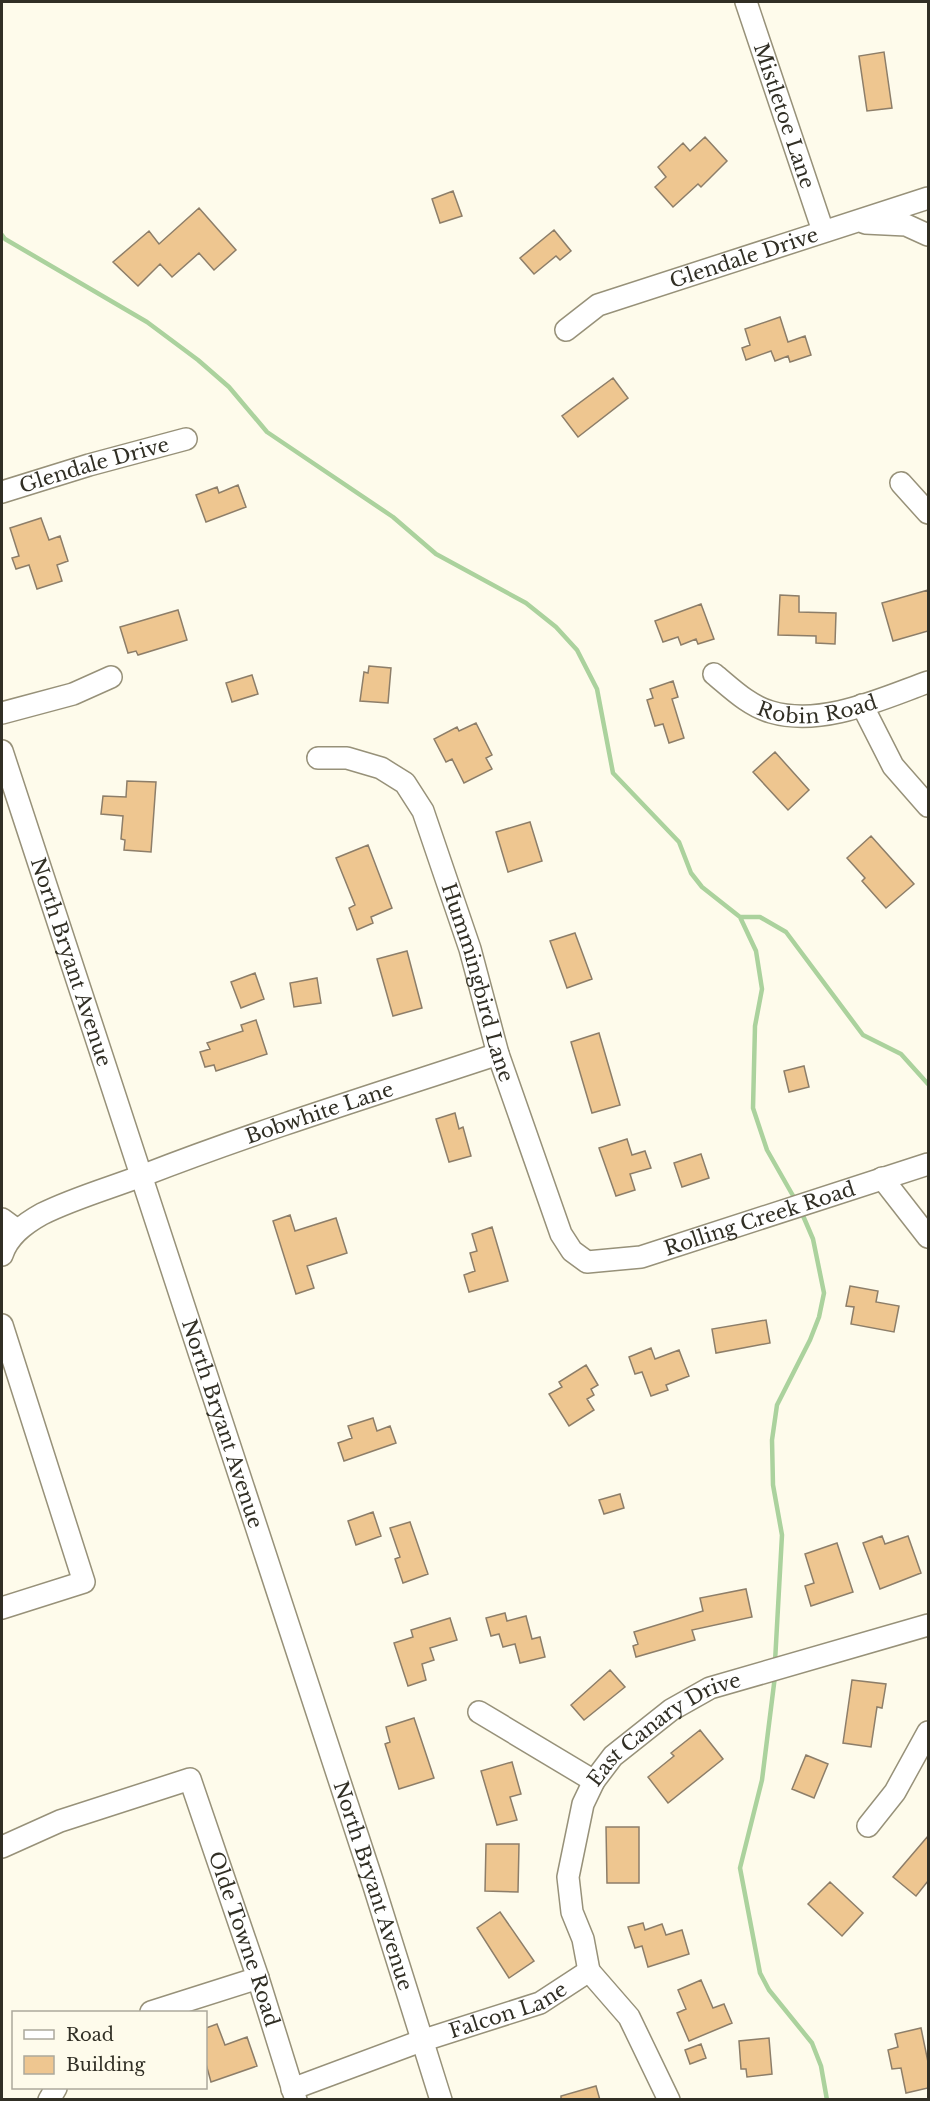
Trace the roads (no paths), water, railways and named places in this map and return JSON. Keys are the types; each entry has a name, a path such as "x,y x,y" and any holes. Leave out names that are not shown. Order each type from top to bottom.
{"street":[{"name":"Mistletoe Lane","path":"746,2 823,231"},
{"name":"Glendale Drive","path":"566,330 598,304 928,198"},
{"path":"855,221 873,225 906,225 928,235"},
{"name":"Glendale Drive","path":"2,492 89,465 186,439"},
{"path":"901,483 928,513"},
{"name":"Robin Road","path":"714,674 741,697 770,712 807,717 862,705 928,682"},
{"path":"2,712 73,694 111,677"},
{"path":"862,705 893,766 928,806"},
{"name":"North Bryant Avenue","path":"2,750 373,1883 441,2100"},
{"name":"Hummingbird Lane","path":"318,758 347,758 381,768 405,783 423,811 470,949 498,1054 561,1234 572,1251 587,1262"},
{"name":"Bobwhite Lane","path":"9,1225 187,1158 498,1054"},
{"name":"Rolling Creek Road","path":"587,1262 608,1262 641,1257 928,1164"},
{"path":"882,1178 928,1238"},
{"path":"2,1256 9,1225"},
{"path":"2,1325 6,1356 84,1582 2,1608"},
{"name":"East Canary Drive","path":"589,1971 583,1939 572,1912 568,1877 583,1804 594,1781 613,1756 642,1731 710,1688 926,1632"},
{"path":"478,1712 594,1781"},
{"path":"868,1826 895,1792 928,1732"},
{"name":"Olde Towne Road","path":"2,1847 60,1821 190,1779 258,1978 294,2094"},
{"path":"589,1971 629,2017 669,2100"},
{"name":"Falcon Lane","path":"294,2094 421,2041 540,2003 589,1971"},
{"path":"157,2011 258,1978"}],"waterway":[{"path":"2,235 5,239 147,322 198,360 229,387 267,432 393,517 436,554 526,603 556,627 577,650 597,689 613,773 679,842 691,873 702,887 740,917 756,951 762,989 755,1026 753,1108 767,1150 796,1201"},
{"path":"740,917 760,917 786,932 863,1035 901,1054 928,1084"},
{"path":"775,1662 782,1535 773,1485 772,1440 777,1405 810,1340 819,1317 824,1293 813,1239 801,1211"},
{"path":"775,1676 762,1780 740,1868 760,1973 769,1990 812,2043 821,2066 827,2100"}]}
